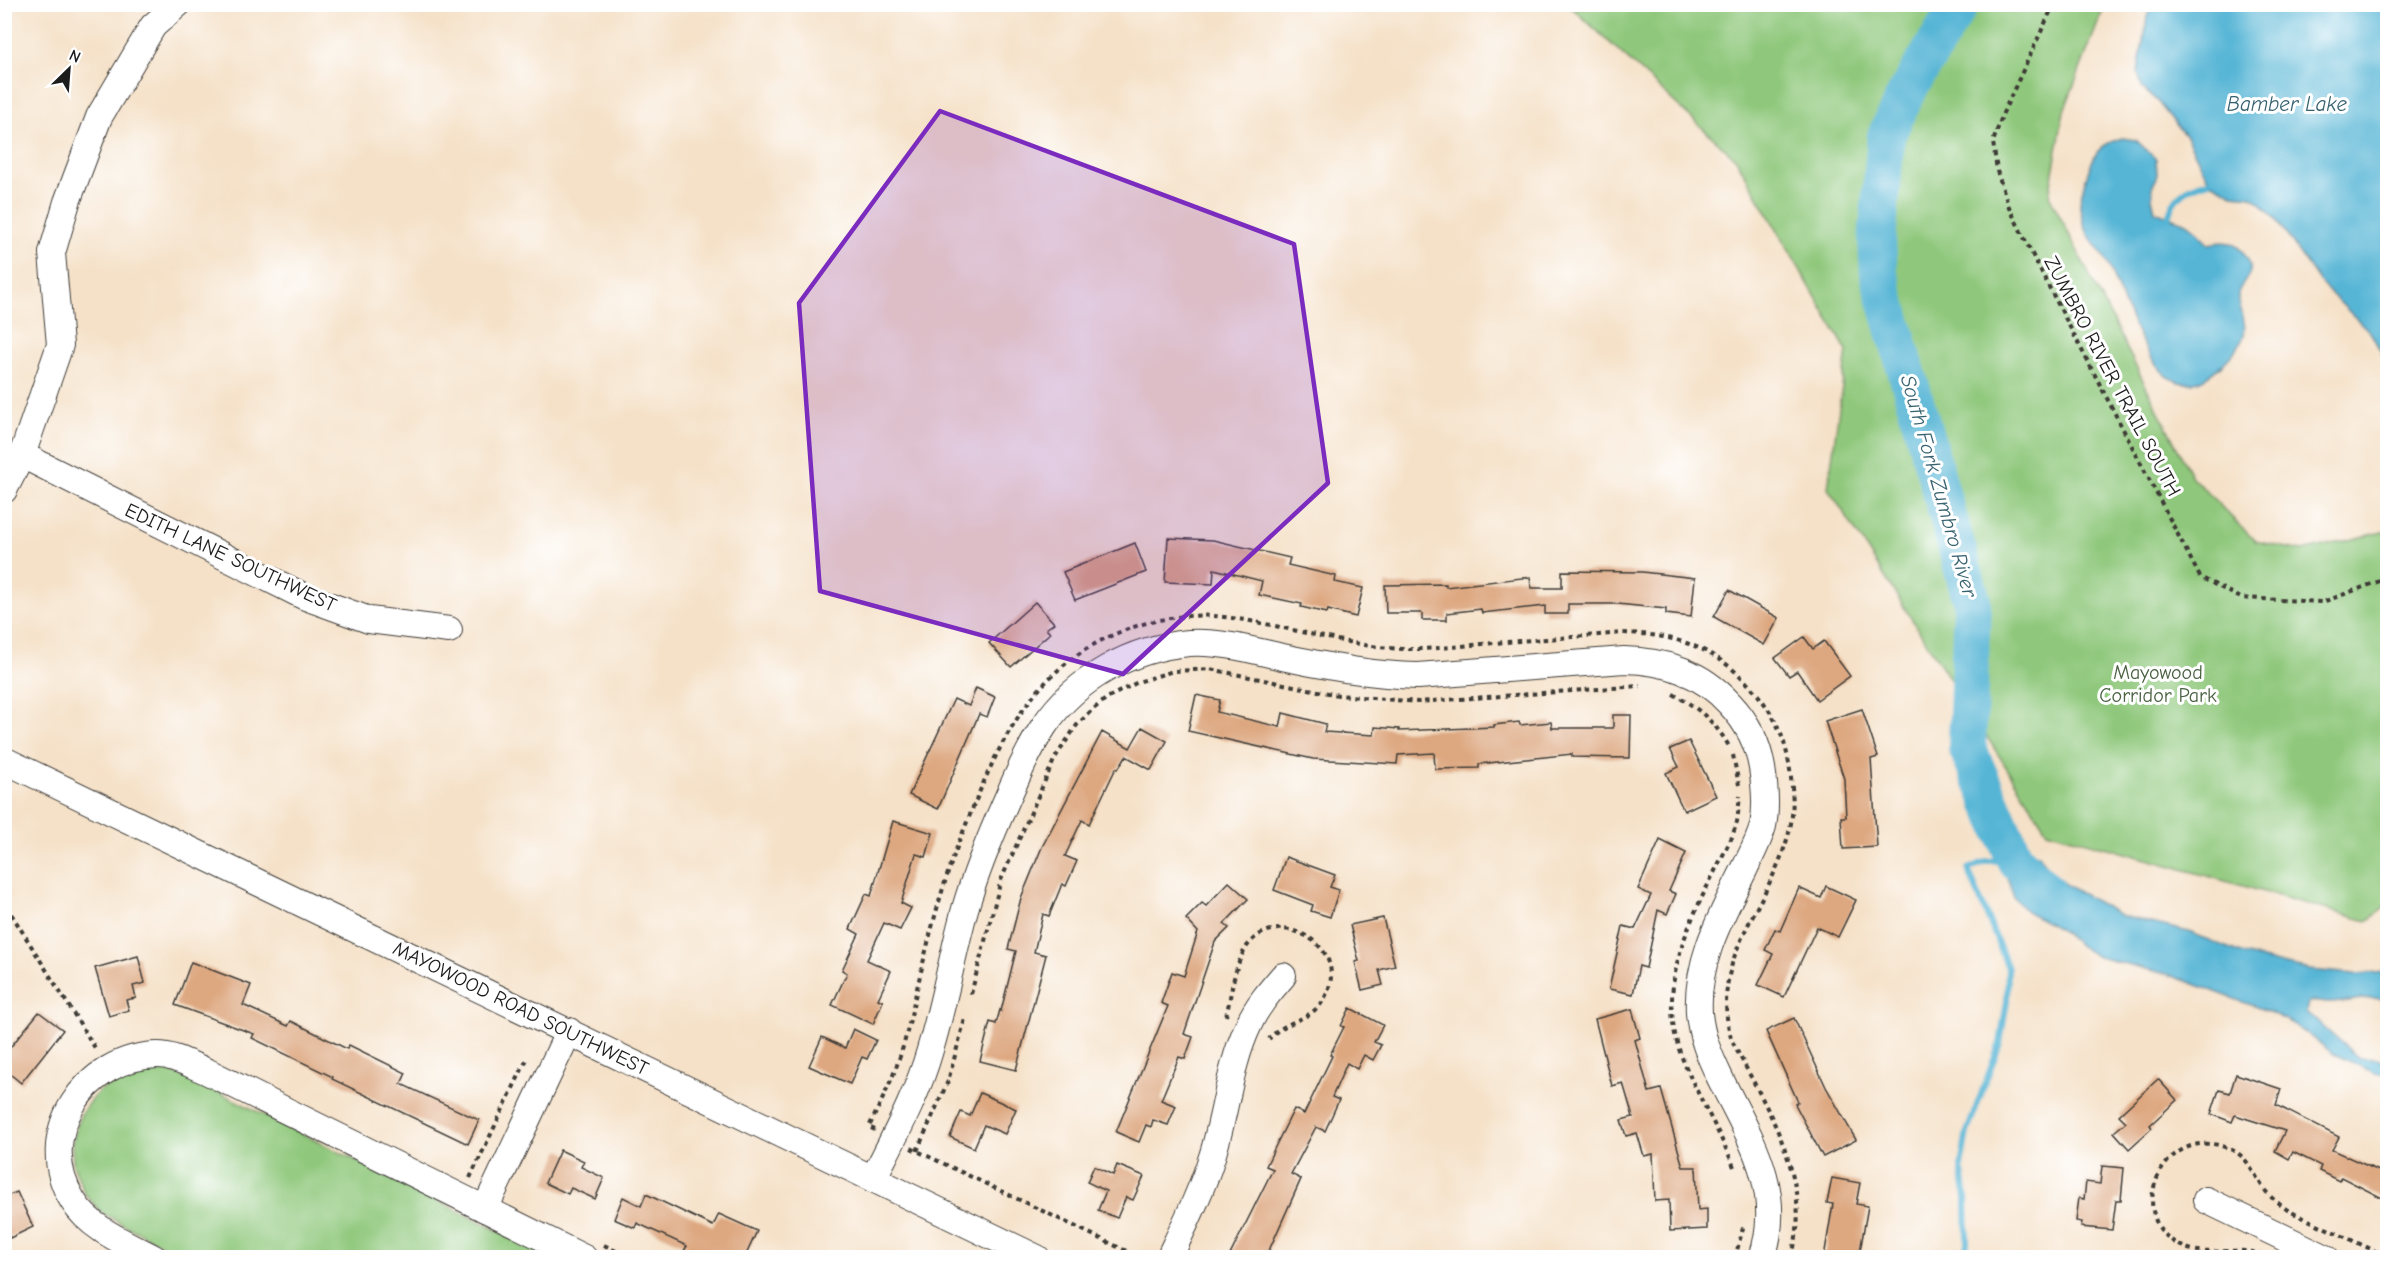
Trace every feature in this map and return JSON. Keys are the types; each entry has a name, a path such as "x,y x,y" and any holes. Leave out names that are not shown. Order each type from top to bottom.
{"street":[{"path":"4,490 22,455 60,345 52,253 67,202 99,117 153,26 178,4"},
{"name":"EDITH LANE SOUTHWEST","path":"22,455 303,596 369,620 448,630"},
{"path":"873,1179 924,1072 965,910 986,847 1020,769 1044,725 1058,708 1092,677 1148,650 1189,643 1212,643 1342,670 1392,676 1647,660 1687,672 1724,697 1748,726 1757,743 1766,800 1762,829 1707,946 1699,980 1699,996 1702,1032 1707,1050 1755,1149 1768,1188 1770,1223 1762,1257"},
{"name":"MAYOWOOD ROAD SOUTHWEST","path":"4,760 1037,1257"},
{"path":"1169,1257 1204,1180 1213,1154 1245,1033 1262,1001 1283,976"},
{"path":"485,1209 569,1031"},
{"path":"154,1257 107,1233 82,1213 65,1185 60,1166 59,1144 69,1108 91,1080 124,1062 143,1056 162,1055 182,1060 206,1071 584,1257"},
{"path":"2205,1200 2326,1257"}],"path":[{"name":"ZUMBRO RIVER TRAIL SOUTH","path":"2054,4 2003,112 1993,142 1997,171 2009,207 2035,260 2200,577 2241,598 2323,602 2388,578"},
{"path":"869,1127 898,1063 942,892 961,837 987,777 1008,732 1037,689 1076,655 1097,642 1140,624 1187,616 1213,616 1241,620 1347,643 1393,648 1448,647 1623,633 1649,633 1673,637 1699,647 1743,677 1771,712 1782,734 1788,758 1793,800 1788,837 1733,956 1726,996 1728,1027 1732,1041 1780,1138 1795,1184 1797,1226 1791,1257"},
{"path":"969,999 1001,880 1055,758 1077,725 1091,711 1107,698 1138,682 1173,671 1210,669 1338,695 1418,702 1644,686"},
{"path":"1667,692 1692,705 1716,726 1732,752 1739,786 1737,822 1683,937 1672,996 1676,1038 1682,1060 1735,1169"},
{"path":"4,909 10,912 97,1052"},
{"path":"967,1010 948,1081 917,1151 1141,1257"},
{"path":"470,1179 527,1059"},
{"path":"1735,1257 1744,1221"}],"highlighted area":[{"path":"940,111 1294,244 1328,483 1123,674 820,591 799,303"}],"green space":[{"name":"Mayowood Corridor Park","path":"1569,5 2105,5 2064,111 2049,195 2192,477 2255,541 2302,551 2387,531 2387,906 2367,921 2047,831 1828,488 1847,351 1736,159"},
{"path":"160,1068 200,1083 551,1257 183,1257 102,1213 84,1193 73,1164 72,1145 81,1114 99,1091 129,1074"}],"water":[{"name":"Bamber Lake","path":"2151,5 2387,5 2387,363 2370,332 2320,283 2275,218 2251,196 2233,194 2209,181 2187,138 2157,101 2142,88 2138,73"},
{"path":"2122,138 2136,140 2156,159 2157,175 2152,198 2155,211 2187,223 2197,230 2208,244 2225,242 2234,245 2243,252 2250,266 2249,275 2239,289 2238,295 2244,323 2244,335 2241,342 2230,357 2215,371 2192,383 2174,380 2153,361 2125,307 2106,260 2090,237 2083,220 2080,202 2092,162 2103,146"},
{"path":"2039,854 2051,872 2068,886 2122,916 2189,932 2243,954 2281,964 2310,970 2355,974 2387,972 2387,1000 2372,998 2335,1003 2311,1001 2308,1002 2306,1012 2359,1058 2377,1059 2387,1063 2387,1075 2375,1073 2334,1054 2292,1023 2267,1011 2167,974 2098,957 2080,946 2062,931 2026,911 2014,898 2007,876 2006,856"}],"building":[{"path":"1168,538 1213,540 1290,558 1288,565 1336,576 1335,582 1363,588 1356,617 1328,610 1327,613 1301,607 1302,604 1259,595 1262,581 1214,569 1213,584 1165,582"},
{"path":"1135,543 1146,572 1075,600 1063,572"},
{"path":"1562,571 1642,572 1695,578 1691,617 1666,614 1666,609 1618,604 1568,604 1568,614 1545,614 1545,606 1482,613 1481,609 1447,613 1447,620 1422,620 1422,613 1386,613 1385,585 1446,584 1446,587 1530,577 1531,588 1562,588"},
{"path":"1729,590 1779,618 1764,645 1714,617"},
{"path":"1035,602 1054,623 1046,629 1050,633 1011,667 989,643"},
{"path":"1804,637 1813,649 1824,641 1850,676 1817,700 1797,671 1789,676 1775,658"},
{"path":"976,688 995,697 987,717 979,714 938,809 909,795 954,699 969,706"},
{"path":"1196,695 1220,700 1217,712 1280,727 1283,713 1326,724 1324,732 1374,735 1375,727 1399,729 1399,731 1494,727 1494,725 1519,722 1520,725 1551,722 1552,728 1613,728 1613,715 1631,715 1630,758 1572,757 1572,754 1479,764 1479,768 1435,769 1434,753 1398,755 1397,764 1313,759 1188,731"},
{"path":"1862,709 1878,757 1871,759 1877,847 1843,849 1841,817 1846,817 1844,779 1825,721"},
{"path":"1142,727 1167,741 1151,770 1126,756 1118,769 1116,768 1089,824 1082,820 1065,856 1077,861 1066,886 1062,884 1049,916 1043,914 1034,952 1046,955 1016,1070 980,1061 990,1022 996,1024 1001,1011 1016,951 1008,949 1021,898 1042,847 1102,732 1130,748"},
{"path":"1689,741 1716,796 1684,811 1666,773 1679,767 1670,749"},
{"path":"893,821 933,833 926,857 916,854 901,903 911,908 900,930 884,923 867,960 891,971 878,999 883,1001 873,1024 832,1005 847,973 842,970 859,934 850,929 866,894 871,896"},
{"path":"1660,840 1686,853 1669,891 1676,894 1667,914 1658,910 1646,968 1639,966 1633,994 1609,989 1623,926 1635,929 1651,895 1638,889"},
{"path":"1286,857 1335,875 1330,887 1339,890 1330,917 1311,911 1313,905 1274,890"},
{"path":"1229,882 1248,899 1224,924 1229,928 1215,942 1184,1034 1193,1037 1185,1059 1179,1057 1161,1100 1176,1106 1168,1125 1153,1120 1151,1127 1146,1125 1139,1142 1116,1132 1168,1006 1161,1003 1172,972 1184,976 1198,932 1186,919 1202,903 1206,906"},
{"path":"1826,886 1856,900 1838,937 1817,927 1784,997 1758,985 1773,954 1765,950 1775,929 1780,931 1799,888 1821,898"},
{"path":"1383,918 1395,966 1379,970 1383,985 1362,990 1355,962 1359,961 1350,925"},
{"path":"138,956 145,983 133,986 136,998 126,1000 129,1010 109,1016 95,968"},
{"path":"191,962 251,985 243,1005 288,1026 291,1021 347,1049 349,1045 406,1073 401,1084 479,1120 468,1144 252,1038 254,1034 175,1005"},
{"path":"1350,1008 1383,1025 1374,1042 1381,1045 1373,1060 1364,1055 1357,1069 1347,1063 1332,1097 1339,1100 1325,1131 1316,1127 1291,1174 1301,1179 1266,1257 1229,1257 1273,1169 1266,1166 1276,1145 1294,1109 1304,1114 1332,1056 1330,1055 1344,1027 1341,1026"},
{"path":"1632,1009 1640,1038 1635,1040 1649,1092 1661,1089 1683,1167 1696,1167 1698,1210 1707,1209 1707,1229 1670,1231 1669,1200 1655,1201 1653,1154 1644,1156 1637,1133 1626,1136 1621,1120 1633,1117 1623,1083 1612,1086 1595,1019"},
{"path":"39,1012 63,1030 21,1083 4,1069 4,1055"},
{"path":"1794,1018 1826,1087 1856,1140 1823,1157 1795,1104 1798,1102 1766,1031"},
{"path":"853,1029 876,1040 867,1059 862,1057 850,1084 809,1066 822,1037 845,1048"},
{"path":"2236,1074 2281,1089 2276,1105 2339,1137 2332,1150 2388,1175 2388,1201 2341,1177 2339,1181 2319,1171 2321,1166 2293,1152 2289,1159 2275,1151 2285,1131 2235,1115 2232,1122 2211,1114 2219,1090 2230,1093"},
{"path":"2158,1079 2177,1100 2129,1149 2114,1132 2126,1122 2119,1115"},
{"path":"980,1093 1016,1109 1005,1134 984,1125 974,1148 950,1137 961,1112 970,1116"},
{"path":"560,1150 584,1161 581,1167 604,1178 595,1199 571,1188 568,1194 545,1183"},
{"path":"1117,1165 1144,1176 1133,1200 1126,1197 1117,1218 1098,1210 1106,1191 1087,1182 1094,1166 1113,1175"},
{"path":"2102,1166 2124,1168 2121,1200 2116,1200 2112,1230 2081,1227 2082,1222 2076,1221 2079,1198 2084,1199 2086,1182 2100,1184"},
{"path":"1832,1178 1860,1183 1856,1204 1868,1206 1859,1257 1824,1257 1833,1204 1827,1203"},
{"path":"17,1192 33,1227 10,1238 4,1226 4,1197"},
{"path":"646,1194 713,1226 719,1214 757,1231 745,1257 699,1257 684,1251 687,1246 637,1223 635,1228 614,1219 623,1197 641,1206"}],"waterway":[{"name":"South Fork Zumbro River","path":"1960,4 1907,91 1886,136 1877,241 1879,275 1972,601 1967,747 2015,859 2047,892"},
{"path":"2168,217 2174,203 2182,193 2209,181"},
{"path":"1965,1258 1966,1197 1961,1166 1967,1132 2000,1043 2007,1001 2008,968 1968,869 1987,861 2011,860"}]}
